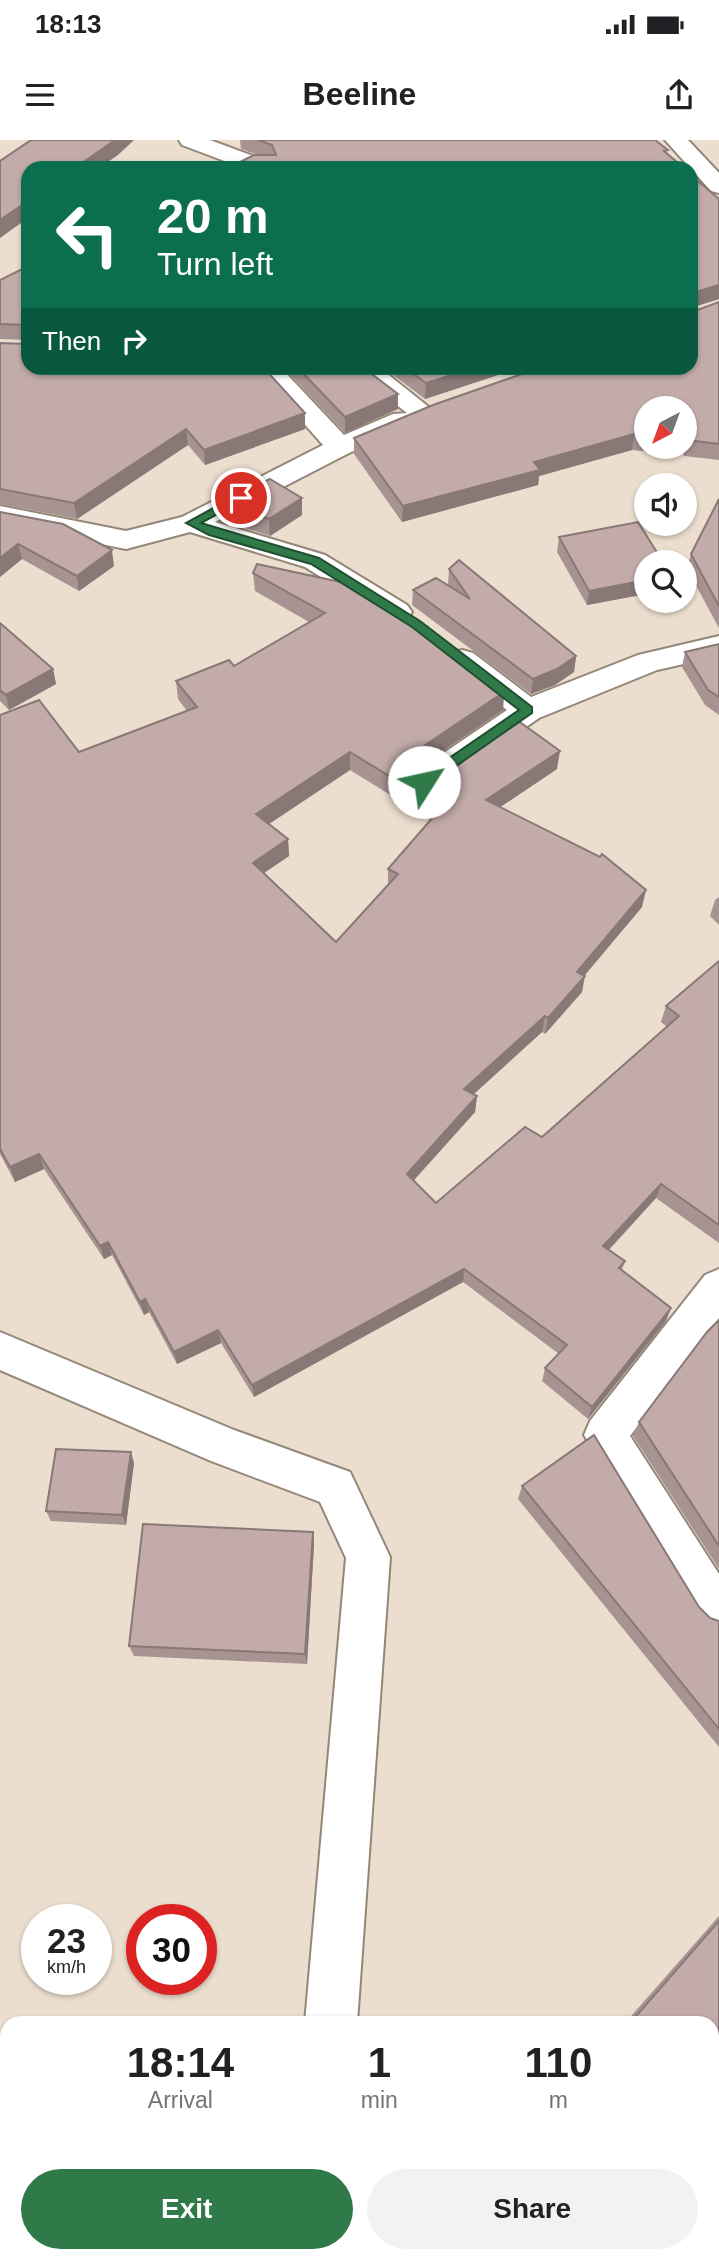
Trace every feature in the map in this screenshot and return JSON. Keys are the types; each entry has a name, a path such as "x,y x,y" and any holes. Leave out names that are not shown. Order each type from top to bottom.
{"street":[{"path":"190,140 246,161"},
{"path":"676,140 696,161"},
{"path":"698,164 719,186"},
{"path":"273,375 340,447"},
{"path":"374,375 422,412"},
{"path":"0,515 126,540 192,523 340,447 447,403"},
{"path":"192,523 213,532 315,561 426,632 527,710"},
{"path":"424,782 527,710 649,662 719,646"},
{"path":"719,1287 605,1435 719,1610"},
{"path":"0,1351 226,1447 335,1487 368,1557 332,2016"}],"building":[{"path":"31,140 115,140 85,161 21,161 21,206 0,220 0,161"},
{"path":"258,140 655,140 668,150 664,151 676,161 242,161 254,155 276,155 272,145"},
{"path":"698,181 719,199 719,285 698,291"},
{"path":"21,270 21,325 0,324 0,280"},
{"path":"719,302 719,444 697,441 697,396 634,396 634,434 534,462 540,470 403,506 354,438 433,405 519,375 698,375 698,310"},
{"path":"0,343 21,344 21,375 270,375 305,413 204,450 186,429 74,503 0,489"},
{"path":"305,375 373,375 398,394 345,417"},
{"path":"415,375 452,375 426,383"},
{"path":"270,479 302,498 269,519 240,510 226,501"},
{"path":"719,499 719,606 697,565 697,550 693,550"},
{"path":"0,512 63,524 112,550 77,576 18,544 0,558"},
{"path":"634,523 634,536 647,536 656,550 634,550 634,582 589,591 559,537"},
{"path":"459,560 576,656 557,669 533,679 413,590 436,578 470,599 449,569"},
{"path":"257,564 359,586 405,615 504,692 412,754 406,763 411,774 424,778 438,775 517,720 560,751 486,800 600,857 602,854 646,890 577,972 585,976 548,1018 545,1016 464,1089 477,1096 407,1174 436,1203 525,1127 542,1137 679,1016 666,1006 719,961 719,1225 661,1184 603,1246 625,1261 619,1268 671,1308 592,1407 545,1368 567,1345 464,1269 252,1385 218,1330 174,1352 145,1299 140,1302 108,1242 100,1246 39,1154 10,1167 0,1149 0,715 39,700 79,752 197,707 176,681 229,660 234,666 325,613 253,573","holes":["350,752 441,808 388,869 398,874 336,942 253,863 288,839 256,814"]},
{"path":"0,623 53,669 6,695 0,690"},
{"path":"719,644 719,697 708,690 685,652"},
{"path":"719,1320 719,1546 639,1422"},
{"path":"594,1435 699,1607 710,1618 719,1621 719,1729 522,1486"},
{"path":"56,1449 131,1452 122,1515 46,1511"},
{"path":"143,1524 313,1532 305,1654 129,1646"},
{"path":"719,1921 719,2016 636,2016"}],"route":[{"path":"241,498 192,523 213,532 315,561 416,624 527,710 424,782"}]}
